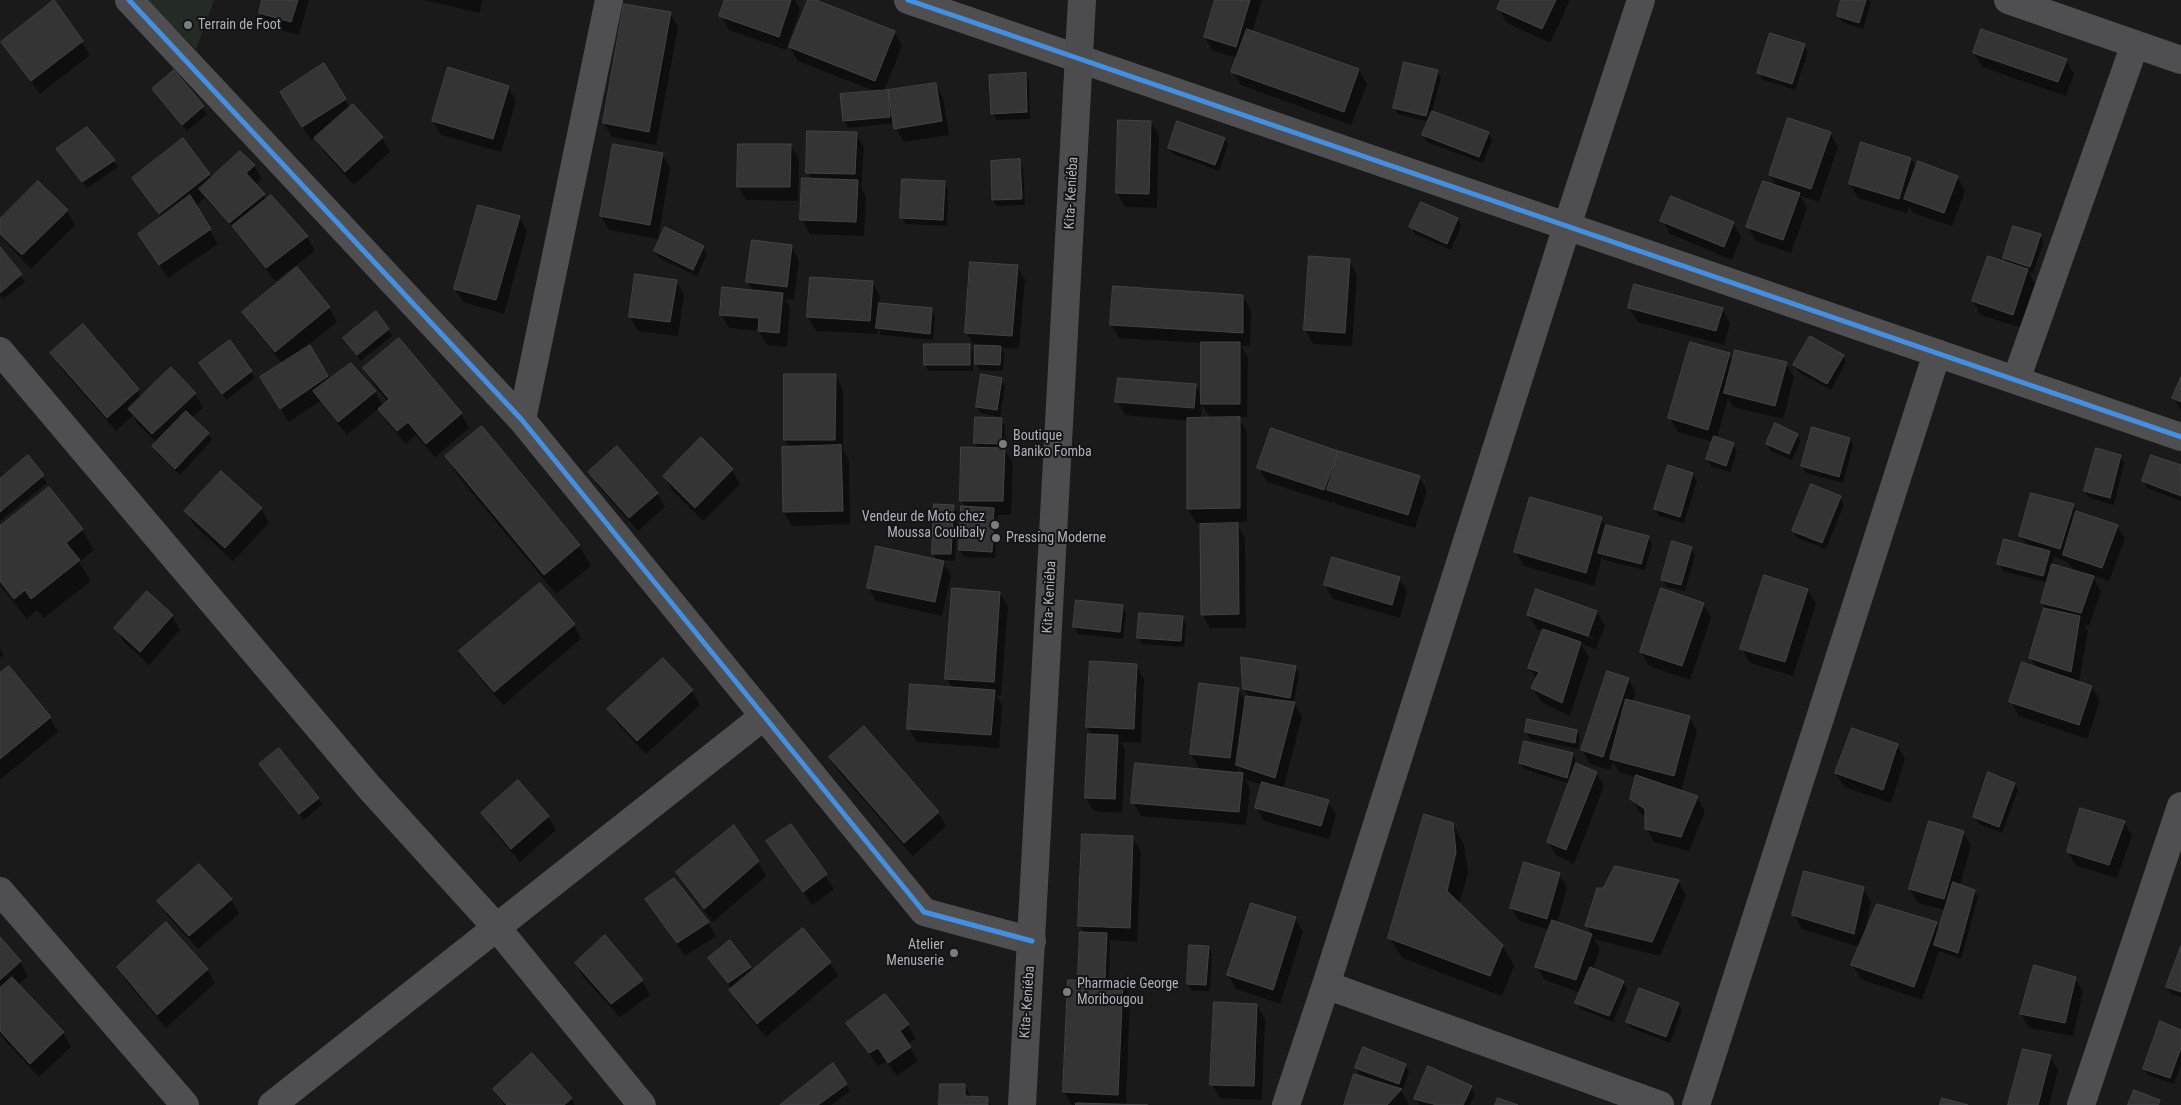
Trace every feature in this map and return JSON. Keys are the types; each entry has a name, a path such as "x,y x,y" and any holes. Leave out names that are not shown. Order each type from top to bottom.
{"main road":[{"name":"Kita- Keniéba","path":"1022,1105 1082,0"}],"street":[{"path":"130,0 522,420 924,912 1032,941"},
{"path":"522,420 609,0"},
{"path":"908,0 2181,436"},
{"path":"1286,1105 1641,0"},
{"path":"2008,0 2181,60"},
{"path":"2016,380 2135,44"},
{"path":"0,352 370,787 497,928 642,1105"},
{"path":"1696,1105 1937,353"},
{"path":"272,1105 764,716"},
{"path":"2081,1105 2181,806"},
{"path":"0,891 185,1105"},
{"path":"1326,985 1660,1105"}],"shaded area":[{"name":"Terrain de Foot","path":"145,0 214,0 196,49"}],"building":[{"path":"54,0 83,41 31,81 1,42"},
{"path":"262,0 298,0 291,22 259,13"},
{"path":"725,0 791,0 779,37 719,16"},
{"path":"808,0 816,0 895,31 875,81 789,47"},
{"path":"1215,0 1250,0 1236,47 1204,37"},
{"path":"1501,0 1556,0 1542,29 1497,9"},
{"path":"1841,0 1866,0 1859,23 1837,16"},
{"path":"624,4 671,12 649,132 603,123"},
{"path":"1247,29 1359,69 1344,112 1231,72"},
{"path":"1981,29 2067,59 2058,82 1973,53"},
{"path":"1770,33 1805,44 1792,84 1757,73"},
{"path":"1404,62 1438,70 1426,116 1393,108"},
{"path":"324,63 346,99 302,127 280,92"},
{"path":"448,67 509,86 493,139 432,121"},
{"path":"174,70 204,106 182,125 152,89"},
{"path":"1026,73 1027,112 991,114 989,75"},
{"path":"936,83 942,121 894,129 888,90"},
{"path":"888,90 890,117 843,121 840,94"},
{"path":"353,104 383,137 345,172 314,138"},
{"path":"1432,111 1489,132 1479,157 1422,135"},
{"path":"1788,118 1831,132 1811,189 1769,175"},
{"path":"1118,120 1151,121 1149,194 1116,193"},
{"path":"1177,121 1225,138 1215,165 1168,148"},
{"path":"87,127 115,160 82,182 56,149"},
{"path":"807,131 857,132 855,174 806,173"},
{"path":"183,138 210,174 159,214 132,178"},
{"path":"1861,142 1911,158 1899,199 1849,184"},
{"path":"613,144 663,153 650,225 600,216"},
{"path":"738,144 791,144 790,187 737,187"},
{"path":"240,151 255,165 246,173 265,194 229,223 199,189"},
{"path":"1020,159 1022,199 992,200 991,161"},
{"path":"1918,161 1958,176 1944,213 1904,199"},
{"path":"802,178 858,180 856,222 800,220"},
{"path":"902,179 945,181 943,220 900,218"},
{"path":"38,181 68,210 22,255 0,234 0,219"},
{"path":"1763,181 1800,193 1783,240 1746,227"},
{"path":"190,195 211,229 159,265 138,234"},
{"path":"271,195 308,236 266,268 232,226"},
{"path":"1671,196 1734,222 1724,247 1660,221"},
{"path":"1421,202 1458,218 1447,244 1409,227"},
{"path":"478,205 520,216 496,300 454,289"},
{"path":"2013,226 2041,234 2030,267 2003,258"},
{"path":"665,227 704,246 693,270 654,251"},
{"path":"752,240 792,245 787,287 746,282"},
{"path":"0,247 22,274 0,293"},
{"path":"1309,256 1350,259 1345,333 1304,330"},
{"path":"1988,256 2028,269 2013,315 1972,301"},
{"path":"970,262 1018,265 1012,336 965,333"},
{"path":"297,267 330,307 275,352 242,312"},
{"path":"635,274 677,280 670,322 629,317"},
{"path":"810,277 873,281 870,321 807,317"},
{"path":"1634,284 1723,308 1716,331 1628,308"},
{"path":"1113,286 1243,295 1243,333 1110,325"},
{"path":"722,287 783,293 779,333 758,331 759,318 720,315"},
{"path":"879,303 932,308 930,334 876,328"},
{"path":"376,311 389,329 357,355 343,338"},
{"path":"83,324 139,389 107,418 50,353"},
{"path":"1810,336 1844,355 1827,384 1793,365"},
{"path":"399,338 462,413 426,444 408,422 397,431 378,409 389,399 363,368"},
{"path":"230,340 252,371 222,394 199,363"},
{"path":"1201,342 1240,342 1240,404 1201,404"},
{"path":"1690,342 1730,353 1708,430 1668,418"},
{"path":"924,344 970,344 970,365 924,365"},
{"path":"310,345 328,376 280,409 260,377"},
{"path":"975,345 1001,346 1000,365 975,364"},
{"path":"1735,350 1787,362 1775,406 1724,393"},
{"path":"351,363 376,391 338,422 313,391"},
{"path":"171,367 196,393 152,434 128,409"},
{"path":"784,374 836,374 835,440 784,440"},
{"path":"981,374 1002,378 997,410 976,407"},
{"path":"2181,377 2181,402 2172,398"},
{"path":"1118,378 1196,384 1194,408 1115,402"},
{"path":"186,411 209,433 175,469 152,446"},
{"path":"975,417 1002,418 1001,444 974,443"},
{"path":"1240,417 1240,508 1187,509 1187,418"},
{"path":"1775,423 1798,434 1789,454 1766,444"},
{"path":"482,426 580,545 544,575 445,456"},
{"path":"1812,427 1850,438 1839,477 1801,466"},
{"path":"1271,428 1338,451 1324,490 1257,468"},
{"path":"1714,436 1734,443 1726,466 1706,459"},
{"path":"701,437 733,469 695,508 663,476"},
{"path":"841,445 843,511 783,512 782,447"},
{"path":"617,446 658,493 629,518 588,472"},
{"path":"961,447 1005,448 1003,501 960,501"},
{"path":"2096,448 2121,455 2110,498 2084,491"},
{"path":"1339,451 1420,476 1408,515 1327,490"},
{"path":"28,455 44,475 0,512 0,479"},
{"path":"2151,455 2181,465 2181,496 2142,481"},
{"path":"1668,465 1693,473 1680,517 1654,509"},
{"path":"221,471 262,508 225,548 184,511"},
{"path":"1811,484 1841,496 1822,543 1792,531"},
{"path":"49,487 83,529 66,543 80,560 31,599 25,590 14,599 0,581 0,526"},
{"path":"2031,493 2074,504 2060,549 2019,536"},
{"path":"1530,497 1602,517 1586,573 1514,552"},
{"path":"934,504 954,505 951,554 932,554"},
{"path":"961,506 994,508 992,552 959,550"},
{"path":"2076,511 2118,525 2102,568 2063,555"},
{"path":"1238,523 1239,614 1201,615 1200,524"},
{"path":"1606,525 1649,536 1641,564 1598,553"},
{"path":"2004,539 2050,551 2043,576 1997,564"},
{"path":"1672,541 1692,547 1681,585 1661,580"},
{"path":"876,546 944,561 935,602 867,588"},
{"path":"1332,557 1400,577 1392,605 1324,585"},
{"path":"2052,564 2094,576 2081,613 2041,603"},
{"path":"1764,575 1808,589 1785,662 1740,649"},
{"path":"540,583 575,624 494,692 459,651"},
{"path":"952,588 1000,592 994,682 945,679"},
{"path":"1661,588 1704,603 1682,666 1640,652"},
{"path":"1536,589 1597,611 1588,636 1527,615"},
{"path":"147,591 173,615 140,652 114,628"},
{"path":"1076,600 1123,605 1120,632 1073,627"},
{"path":"2044,608 2080,616 2071,672 2029,658"},
{"path":"1139,613 1183,616 1181,641 1137,638"},
{"path":"1543,629 1581,642 1562,703 1531,688 1539,672 1528,668"},
{"path":"1241,657 1296,666 1290,698 1243,689"},
{"path":"663,658 693,690 637,741 607,709"},
{"path":"1090,661 1137,664 1134,729 1086,727"},
{"path":"2022,662 2092,686 2079,725 2009,702"},
{"path":"9,666 51,717 0,759 0,673"},
{"path":"1607,671 1629,678 1603,757 1581,750"},
{"path":"1199,683 1239,688 1230,758 1190,754"},
{"path":"910,684 995,690 991,735 907,729"},
{"path":"1246,696 1295,702 1275,778 1236,765"},
{"path":"1626,699 1690,716 1674,776 1610,759"},
{"path":"1527,719 1577,730 1575,743 1525,732"},
{"path":"864,726 939,812 904,843 829,757"},
{"path":"1852,728 1898,744 1883,790 1835,773"},
{"path":"1088,734 1118,735 1115,799 1085,798"},
{"path":"1524,741 1573,753 1567,778 1519,763"},
{"path":"279,748 319,798 299,814 259,764"},
{"path":"1135,763 1243,773 1239,812 1131,803"},
{"path":"1576,763 1597,772 1566,850 1547,842"},
{"path":"1988,772 2015,783 1999,827 1973,817"},
{"path":"1636,775 1698,796 1681,837 1645,829 1645,809 1630,799"},
{"path":"518,780 549,816 511,849 481,813"},
{"path":"1262,782 1329,800 1321,826 1255,808"},
{"path":"2080,808 2125,821 2109,865 2067,852"},
{"path":"1424,814 1453,823 1456,852 1447,891 1503,945 1490,976 1388,938"},
{"path":"1929,821 1964,831 1944,899 1909,889"},
{"path":"791,824 827,874 803,892 766,841"},
{"path":"734,825 759,861 704,909 676,872"},
{"path":"1082,834 1133,836 1130,928 1078,926"},
{"path":"1524,862 1560,873 1547,919 1510,908"},
{"path":"199,864 232,899 189,936 157,901"},
{"path":"1615,866 1679,880 1652,942 1585,926 1597,888 1603,888"},
{"path":"1804,871 1864,887 1854,934 1792,915"},
{"path":"674,878 709,922 677,943 645,899"},
{"path":"1953,882 1975,890 1958,953 1934,945"},
{"path":"1251,903 1296,917 1273,990 1227,975"},
{"path":"1877,904 1937,922 1914,987 1851,965"},
{"path":"1552,920 1592,934 1576,980 1535,967"},
{"path":"166,922 208,969 157,1015 117,967"},
{"path":"803,928 831,962 757,1024 729,990"},
{"path":"1080,932 1107,933 1105,978 1078,977"},
{"path":"605,935 643,980 611,1004 575,963"},
{"path":"0,937 21,961 0,980"},
{"path":"730,940 751,967 728,983 708,958"},
{"path":"1189,945 1209,946 1206,985 1187,984"},
{"path":"2181,946 2181,992 2166,987"},
{"path":"2034,965 2076,977 2065,1023 2020,1014"},
{"path":"1590,967 1624,981 1609,1016 1575,1003"},
{"path":"12,977 64,1032 30,1064 0,1031 0,988"},
{"path":"1068,980 1123,981 1118,1095 1063,1092"},
{"path":"1639,988 1679,1003 1666,1037 1626,1022"},
{"path":"885,994 909,1024 900,1031 911,1047 888,1063 878,1048 869,1053 846,1023"},
{"path":"1214,1002 1257,1004 1254,1086 1210,1085"},
{"path":"2160,1021 2181,1030 2181,1048 2170,1078 2143,1069"},
{"path":"1363,1047 1406,1064 1399,1084 1355,1068"},
{"path":"2023,1049 2051,1055 2038,1105 2008,1105"},
{"path":"532,1053 572,1098 564,1105 507,1105 493,1089"},
{"path":"833,1063 847,1084 818,1105 780,1105"},
{"path":"1428,1066 1472,1086 1463,1105 1437,1105 1414,1099"},
{"path":"1354,1074 1402,1089 1387,1105 1344,1105"},
{"path":"940,1084 965,1084 965,1096 988,1097 988,1105 939,1105"},
{"path":"2134,1090 2160,1100 2158,1105 2128,1105"},
{"path":"1498,1098 1518,1105 1495,1105"},
{"path":"1942,1098 1968,1105 1940,1105"},
{"path":"1076,1103 1148,1105 1076,1105"}],"cycle path":[{"path":"129,0 522,420 924,912 1032,941"},
{"path":"908,0 2181,437"}],"place":[{"name":"Terrain de Foot","path":"188,25"},
{"name":"Boutique Baniko Fomba","path":"1003,444"},
{"name":"Vendeur de Moto chez Moussa Coulibaly","path":"995,525"},
{"name":"Pressing Moderne","path":"996,538"},
{"name":"Atelier Menuserie","path":"954,953"},
{"name":"Pharmacie George Moribougou","path":"1067,992"}]}
